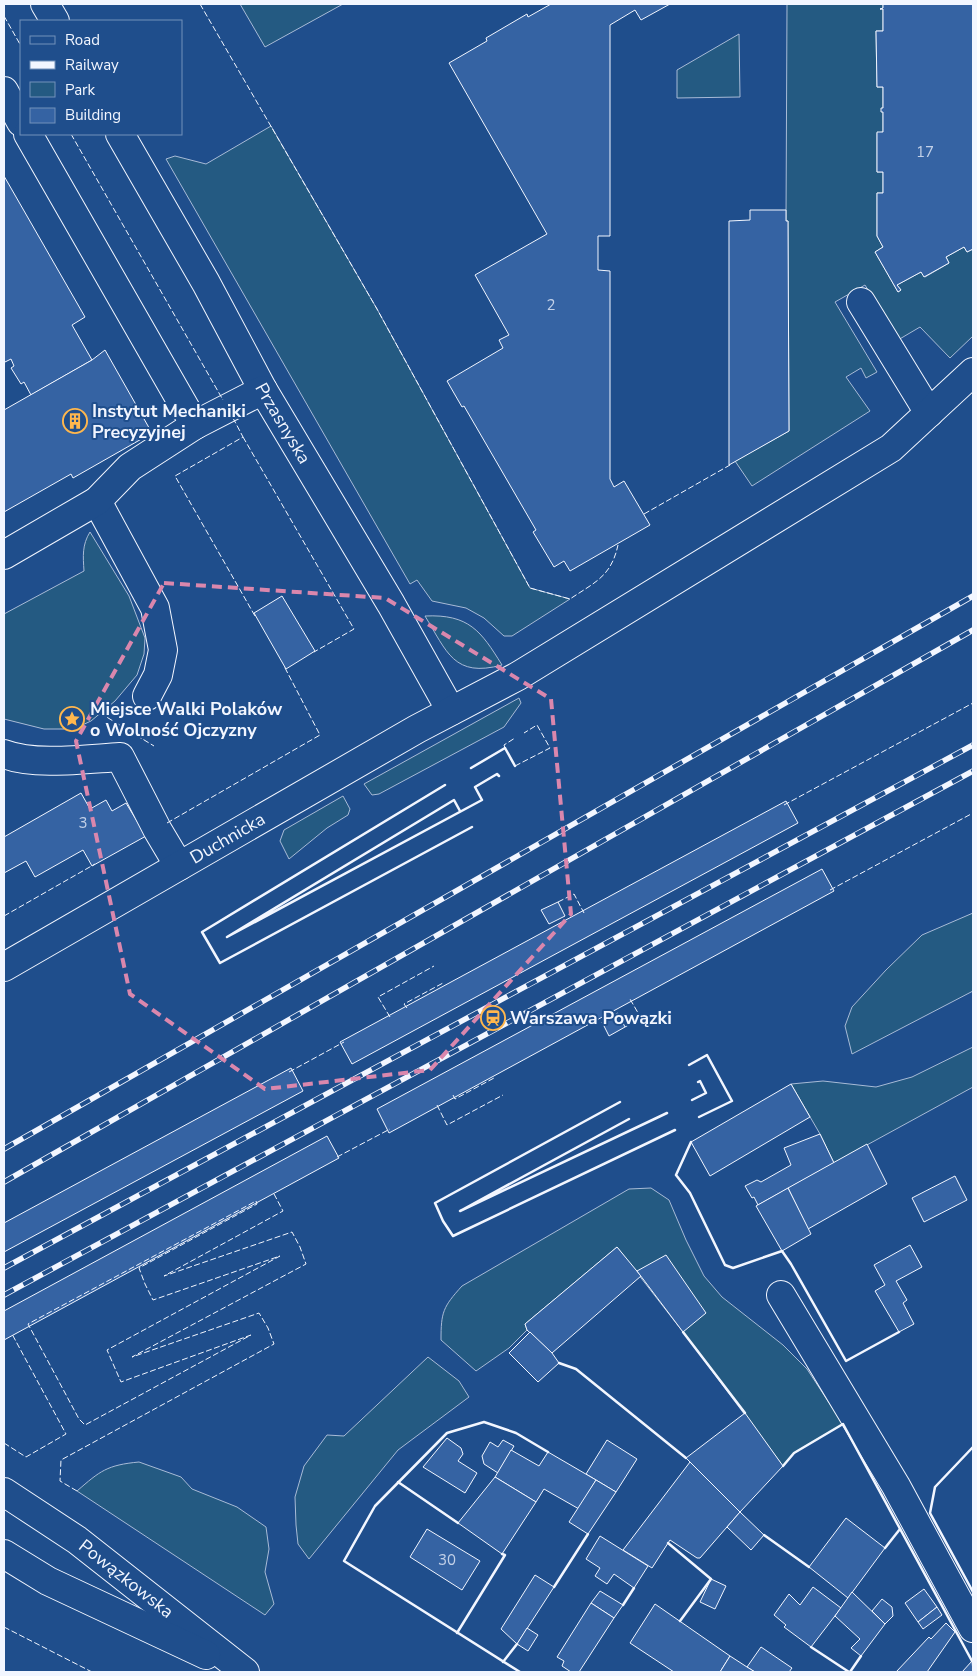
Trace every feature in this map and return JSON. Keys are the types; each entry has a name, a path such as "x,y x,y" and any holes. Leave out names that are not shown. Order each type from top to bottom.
{"street":[{"path":"45,4 54,20"},
{"path":"4,91 20,120"},
{"path":"29,135 195,425"},
{"name":"Przasnyska","path":"121,135 206,284 263,390 391,604 452,711"},
{"path":"860,302 929,413"},
{"name":"Duchnicka","path":"4,967 452,711 518,676 891,448 973,372"},
{"path":"4,555 97,501 130,466 195,425 263,390"},
{"path":"97,501 155,608 163,650 158,675 146,696"},
{"path":"4,754 16,759 50,760 120,757 157,829 179,866"},
{"path":"781,1295 896,1486 973,1628"},
{"name":"Powązkowska","path":"4,1492 77,1540 244,1672"},
{"name":"Powązkowska","path":"4,1554 48,1581 244,1672"}],"highlighted area":[{"path":"164,583 385,598 551,699 571,914 430,1070 265,1089 130,994 76,741"}],"green space":[{"path":"240,4 343,4 265,47"},
{"path":"787,4 883,4 883,8 880,9 883,9 883,31 876,31 877,87 883,87 883,132 877,133 877,172 883,172 883,193 877,193 877,236 883,247 875,252 898,292 901,290 897,285 921,272 925,277 949,263 946,257 964,247 967,252 973,249 973,336 950,358 920,327 898,340 865,285 835,302 877,372 866,378 861,368 846,377 870,411 752,486 735,461 789,431 788,221 786,221"},
{"path":"739,34 740,97 677,98 677,70"},
{"path":"271,126 377,309 530,588 570,599 512,636 504,636 484,618 466,608 432,601 417,580 410,584 166,159 175,156 206,164"},
{"path":"90,532 129,596 145,638 144,654 137,675 115,701 91,721 78,727 75,715 60,717 64,729 44,729 4,719 4,614 84,571 84,546"},
{"path":"425,616 453,618 472,627 480,634 502,665 473,668 462,665 446,651"},
{"path":"519,698 521,703 504,727 379,794 372,795 364,784"},
{"path":"343,796 350,809 348,815 327,828 289,859 280,841 284,830"},
{"path":"973,913 973,991 852,1054 845,1026 852,1007 922,935"},
{"path":"973,1047 973,1087 834,1163 820,1134 791,1084 823,1081 876,1087 912,1077"},
{"path":"651,1188 669,1200 704,1276 722,1297 783,1345 807,1369 843,1424 794,1453 783,1466 617,1247 525,1324 527,1330 509,1348 476,1371 441,1340 444,1310 462,1286 629,1189"},
{"path":"428,1357 459,1381 469,1397 398,1450 309,1559 298,1544 296,1525 295,1497 304,1466 327,1435 344,1436"},
{"path":"139,1462 181,1477 192,1489 237,1507 266,1527 269,1549 265,1572 274,1604 265,1615 77,1491 92,1478 111,1467"}],"building":[{"path":"551,4 670,4 641,20 635,10 610,25 610,236 598,236 598,270 610,271 610,479 614,487 624,481 650,525 570,571 564,561 554,567 533,532 536,530 464,406 462,407 447,381 503,348 499,340 509,335 475,275 547,234 449,63 487,41 486,38 527,14 528,17"},
{"path":"883,4 973,4 973,249 967,252 964,247 946,257 949,263 924,277 921,272 897,285 901,290 898,292 875,252 883,247 877,236 877,193 883,193 883,172 877,172 877,132 883,132 883,112 881,112 881,108 883,108 883,87 877,87 876,31 883,31 883,9 880,9 883,8"},
{"path":"4,176 85,317 72,325 92,360 31,395 24,382 21,384 11,368 14,366 11,359 5,362 4,360"},
{"path":"750,210 786,210 786,221 788,221 789,431 729,465 729,221 750,220"},
{"name":"Instytut Mechaniki Precyzyjnej","path":"105,350 152,433 73,478 71,474 4,512 4,410 92,360"},
{"path":"282,596 315,651 286,669 254,613"},
{"path":"81,793 90,809 106,800 112,811 126,803 146,836 92,866 83,850 35,877 26,861 4,873 4,837"},
{"path":"786,801 798,823 352,1064 340,1042"},
{"path":"822,869 834,891 389,1133 377,1109"},
{"path":"558,902 565,916 549,924 541,910"},
{"path":"618,1013 625,1027 609,1036 602,1022"},
{"path":"291,1068 303,1091 4,1252 4,1223"},
{"path":"791,1084 810,1117 710,1176 691,1142"},
{"path":"820,1134 834,1163 758,1205 745,1186 757,1180 761,1182 791,1165 784,1148"},
{"path":"327,1136 339,1158 4,1340 4,1311"},
{"path":"867,1144 887,1184 808,1229 788,1188"},
{"path":"955,1176 967,1200 924,1222 912,1198"},
{"path":"788,1188 811,1234 782,1251 756,1206"},
{"path":"910,1245 922,1267 896,1281 907,1300 903,1303 914,1324 899,1332 875,1291 885,1285 874,1265"},
{"path":"617,1247 641,1276 552,1353 527,1330 525,1324"},
{"path":"666,1255 706,1313 683,1332 637,1271"},
{"path":"530,1332 552,1353 559,1363 538,1382 509,1353"},
{"path":"745,1413 783,1466 740,1512 686,1458"},
{"path":"447,1438 461,1448 463,1454 458,1461 477,1473 465,1493 423,1467"},
{"path":"503,1440 514,1446 498,1473 484,1464 482,1456 490,1442 498,1447"},
{"path":"607,1440 637,1459 616,1492 586,1474"},
{"path":"511,1450 539,1466 548,1452 596,1480 579,1509 544,1489 536,1502 495,1477"},
{"path":"690,1462 740,1512 700,1558 697,1558 670,1540 652,1568 623,1550"},
{"path":"495,1477 536,1502 502,1554 458,1523"},
{"path":"596,1480 616,1492 588,1534 569,1522"},
{"path":"740,1512 764,1535 751,1550 727,1527"},
{"path":"846,1518 885,1548 848,1598 809,1567"},
{"path":"427,1529 480,1561 462,1590 410,1557"},
{"path":"600,1536 648,1566 634,1588 614,1574 607,1584 595,1576 600,1568 586,1559"},
{"path":"535,1575 554,1587 517,1644 501,1629"},
{"path":"711,1579 726,1586 715,1609 700,1602"},
{"path":"813,1587 841,1608 811,1647 784,1627 786,1625 774,1615 789,1594 800,1605"},
{"path":"924,1589 937,1607 918,1622 905,1603"},
{"path":"600,1591 623,1605 614,1618 591,1603"},
{"path":"852,1592 885,1624 861,1656 851,1648 860,1639 835,1616"},
{"path":"882,1599 892,1607 893,1616 885,1624 872,1611"},
{"path":"591,1603 614,1618 579,1672 571,1672 562,1666 564,1661 557,1657"},
{"path":"655,1604 730,1656 720,1672 674,1672 630,1643"},
{"path":"937,1607 942,1615 923,1629 918,1622"},
{"path":"946,1623 955,1632 927,1672 896,1672 929,1637 931,1639"},
{"path":"527,1628 538,1635 528,1651 517,1644"},
{"path":"761,1647 792,1668 789,1672 755,1672 747,1667"},
{"path":"730,1656 747,1667 755,1672 720,1672"},
{"path":"972,1661 973,1672 962,1672"}],"railway":[{"path":"4,1149 973,596"},
{"path":"4,1182 973,630"},
{"path":"4,1268 973,745"},
{"path":"4,1295 973,771"}],"fence":[{"path":"200,4 377,309 530,588 570,599 601,578 611,565 618,545"},
{"path":"4,16 20,44"},
{"path":"72,135 223,400"},
{"path":"233,418 243,437 175,476 255,616"},
{"path":"243,437 354,629 314,652"},
{"path":"644,514 730,465"},
{"path":"167,823 320,735 284,666"},
{"path":"784,805 973,703"},
{"path":"100,713 154,746"},
{"path":"515,766 550,748 537,725 524,733"},
{"path":"505,748 504,745 515,738"},
{"path":"830,890 973,813"},
{"path":"4,916 95,864"},
{"path":"558,902 574,894 584,913"},
{"path":"390,1017 378,997 434,966"},
{"path":"407,1008 404,1004 443,983"},
{"path":"625,1027 641,1018 630,999"},
{"path":"289,1072 344,1042"},
{"path":"453,1095 455,1099 494,1078"},
{"path":"437,1105 447,1125 503,1095"},
{"path":"337,1157 390,1129"},
{"path":"77,1491 60,1481 61,1460 274,1344 268,1328 259,1313 132,1357 306,1264 292,1232 164,1276 283,1211 273,1192"},
{"path":"256,1201 257,1204 139,1268 145,1284 153,1300 280,1256 107,1350 121,1382 251,1335 85,1425 79,1419 28,1324 256,1201"},
{"path":"4,1443 26,1457 66,1434 12,1334"},
{"path":"4,1627 92,1672"}],"wall":[{"path":"471,768 505,748 515,766"},
{"path":"460,811 454,800 227,937 482,800 475,787 497,774 499,776"},
{"path":"445,785 202,932 220,963 472,827"},
{"path":"689,1065 707,1055 732,1101 699,1117"},
{"path":"692,1100 706,1093 700,1081 698,1082"},
{"path":"620,1102 435,1203 443,1221 453,1236 675,1130"},
{"path":"629,1119 460,1211 667,1113"},
{"path":"691,1142 676,1175 690,1193 725,1265 733,1268 782,1251 846,1361 899,1332"},
{"path":"683,1332 745,1413"},
{"path":"559,1363 576,1369 686,1458"},
{"path":"520,1672 344,1561 375,1506 447,1433 484,1422 516,1433 548,1452"},
{"path":"783,1466 794,1453 843,1424 972,1661"},
{"path":"973,1447 935,1487 930,1513 973,1592"},
{"path":"398,1482 458,1523"},
{"path":"885,1548 900,1529"},
{"path":"554,1587 588,1534"},
{"path":"764,1535 809,1567"},
{"path":"668,1543 711,1579 680,1621"},
{"path":"457,1633 505,1555 502,1554"},
{"path":"623,1605 634,1588"},
{"path":"503,1662 517,1644"},
{"path":"811,1647 849,1672"},
{"path":"850,1672 861,1656"}],"place":[{"name":"Instytut Mechaniki Precyzyjnej","path":"75,421"},
{"name":"Miejsce Walki Polaków o Wolność Ojczyzny","path":"72,719"},
{"name":"Warszawa Powązki","path":"493,1018"}]}
